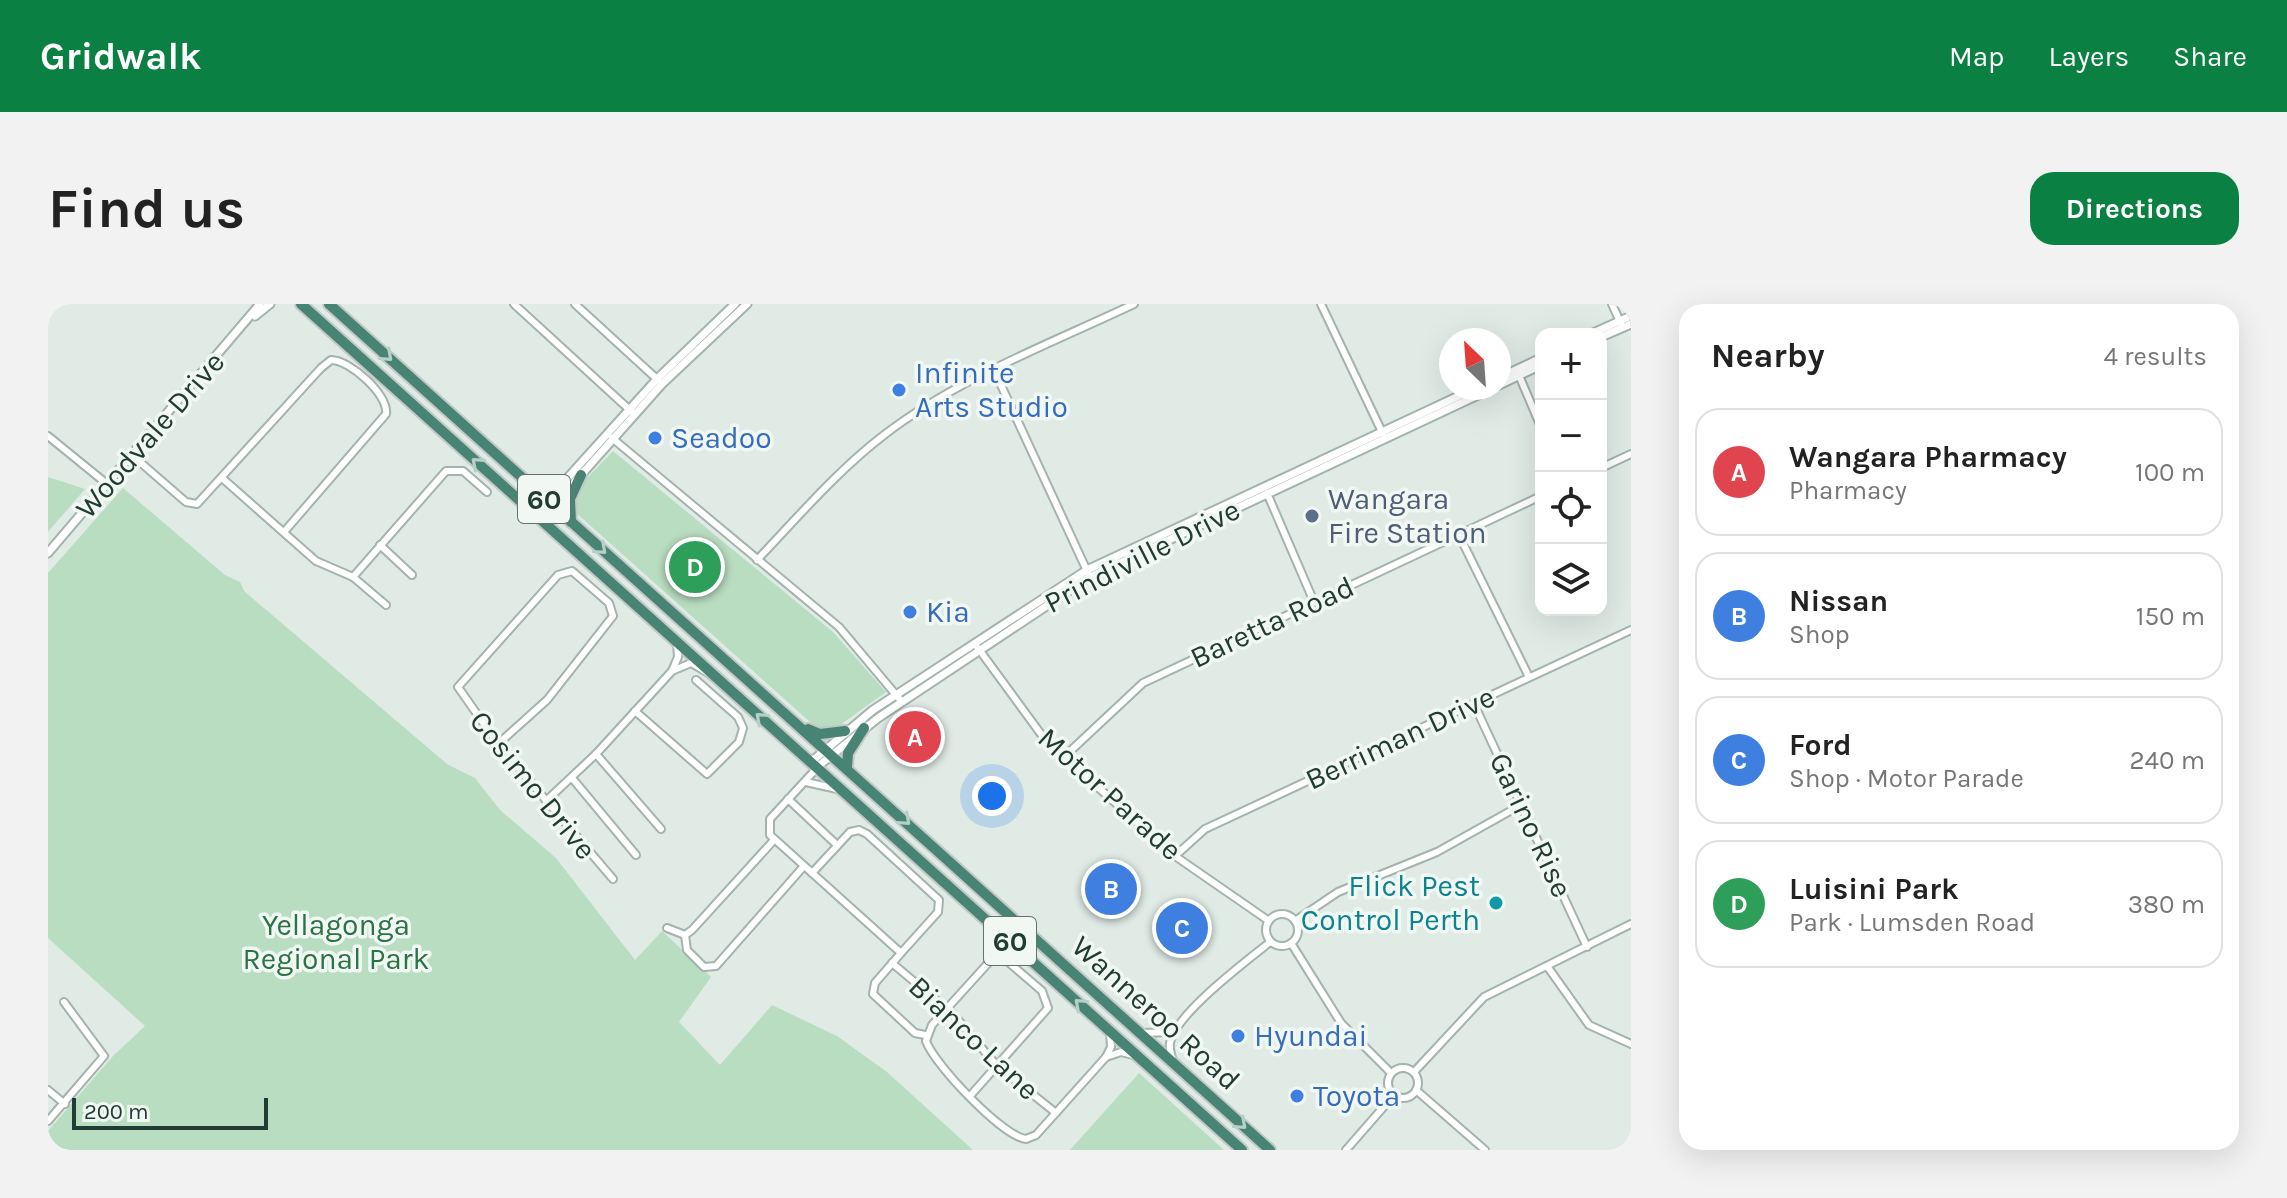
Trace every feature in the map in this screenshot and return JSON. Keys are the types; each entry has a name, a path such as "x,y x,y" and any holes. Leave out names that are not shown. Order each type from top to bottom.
{"highway":[{"name":"Wanneroo Road","path":"301,304 1242,1150"},
{"name":"Wanneroo Road","path":"329,304 1270,1150"},
{"path":"571,523 570,499 581,475"},
{"path":"525,481 542,486 562,484"},
{"path":"799,725 820,734 845,731"},
{"path":"847,767 848,753 864,728"}],"street":[{"name":"Woodvale Drive","path":"253,317 260,304"},
{"name":"Woodvale Drive","path":"48,553 253,317 270,304"},
{"path":"514,304 632,412"},
{"path":"521,310 527,304"},
{"path":"575,304 660,381"},
{"path":"538,517 581,475 632,412 735,304"},
{"path":"660,381 747,304"},
{"path":"757,560 835,478 883,436 955,389 1134,304"},
{"path":"1321,304 1383,435"},
{"path":"1612,304 1625,324"},
{"path":"1607,334 1625,324 1631,316"},
{"path":"133,456 191,504 204,499 327,363 336,360 346,365 383,399 386,414 284,532"},
{"path":"1511,377 1535,362"},
{"path":"1511,375 1535,367"},
{"path":"994,370 1088,574"},
{"path":"1518,373 1535,413"},
{"name":"Prindiville Drive","path":"1383,435 1452,400"},
{"name":"Prindiville Drive","path":"814,765 845,731 1088,574 1265,489 1465,400"},
{"path":"48,436 107,484"},
{"path":"550,504 562,484 610,437"},
{"path":"610,437 839,627 899,698"},
{"path":"1607,465 1631,454"},
{"path":"353,577 449,469 463,471 487,492"},
{"path":"222,478 316,561 353,577 386,605"},
{"path":"1265,489 1314,602"},
{"name":"Baretta Road","path":"1065,756 1143,683 1535,499"},
{"path":"1459,535 1529,677"},
{"path":"380,545 412,575"},
{"name":"Cosimo Drive","path":"498,744 534,714 611,620 613,610 609,603 575,572 561,573 458,687 498,744 613,879"},
{"name":"Berriman Drive","path":"1175,856 1205,829 1631,630"},
{"path":"546,801 596,754 672,671 678,657 677,643"},
{"name":"Motor Parade","path":"977,647 1046,741 1175,856 1269,921"},
{"path":"672,671 691,663 704,673 711,674"},
{"path":"635,711 707,774 739,742 743,728 738,717 696,680"},
{"name":"Prindiville Drive","path":"828,751 864,728 899,698"},
{"name":"Garino Rise","path":"1474,704 1587,947"},
{"path":"596,754 661,829"},
{"path":"814,765 770,819 769,830 774,840 901,953"},
{"path":"572,778 636,855"},
{"path":"802,783 812,781 847,793"},
{"path":"788,799 837,845"},
{"path":"1295,921 1338,892 1437,852 1521,805"},
{"path":"812,873 850,832 863,831 939,900 938,912 875,983 874,996 915,1033 925,1035"},
{"path":"774,840 685,935 686,948 695,959 707,968 716,966 804,866"},
{"path":"1270,942 1266,931 1269,921 1279,915 1295,921"},
{"path":"1270,942 1281,946 1291,943 1298,932 1295,921"},
{"path":"1414,1072 1484,997 1631,924"},
{"path":"667,928 685,935"},
{"path":"1173,1061 1169,1047 1173,1032 1204,997 1270,942"},
{"path":"1291,943 1341,1023 1391,1073"},
{"path":"925,1035 996,958 1006,960 1042,991 1048,1008 970,1096"},
{"name":"Bianco Lane","path":"892,963 946,1010 997,1066 1056,1113"},
{"path":"1547,966 1589,1025 1631,1044"},
{"path":"48,1121 104,1056 64,1002"},
{"path":"925,1035 928,1048 970,1096 1021,1139 1036,1135 1106,1057 1111,1047 1110,1031"},
{"path":"1142,1033 1173,1032"},
{"path":"1106,1057 1121,1052 1137,1056"},
{"path":"1405,1067 1414,1072 1418,1081 1416,1090 1408,1097 1394,1095 1387,1082 1391,1073 1405,1067"},
{"path":"48,1090 65,1104"},
{"path":"1416,1090 1485,1150"},
{"path":"1346,1150 1394,1095"}],"green space":[{"path":"613,451 833,632 886,692 840,725 829,739 564,502"},
{"path":"48,477 85,489 48,532"},
{"name":"Yellagonga Regional Park","path":"123,488 225,575 240,582 244,591 447,764 475,778 500,810 556,858 635,960 662,931 711,977 679,1022 720,1065 772,1005 837,1036 887,1072 973,1150 48,1150 48,1131 113,1056 145,1026 48,938 48,573"},
{"path":"1139,1073 1224,1150 1070,1150"}],"place":[{"name":"Infinite Arts Studio","path":"899,390"},
{"name":"Seadoo","path":"655,438"},
{"name":"Wangara Fire Station","path":"1312,516"},
{"name":"Luisini Park","path":"695,567"},
{"name":"Kia","path":"910,612"},
{"name":"Wangara Pharmacy","path":"915,737"},
{"name":"Nissan","path":"1111,889"},
{"name":"Flick Pest Control Perth","path":"1496,903"},
{"name":"Ford","path":"1182,928"},
{"name":"Hyundai","path":"1238,1036"},
{"name":"Toyota","path":"1297,1096"}]}
